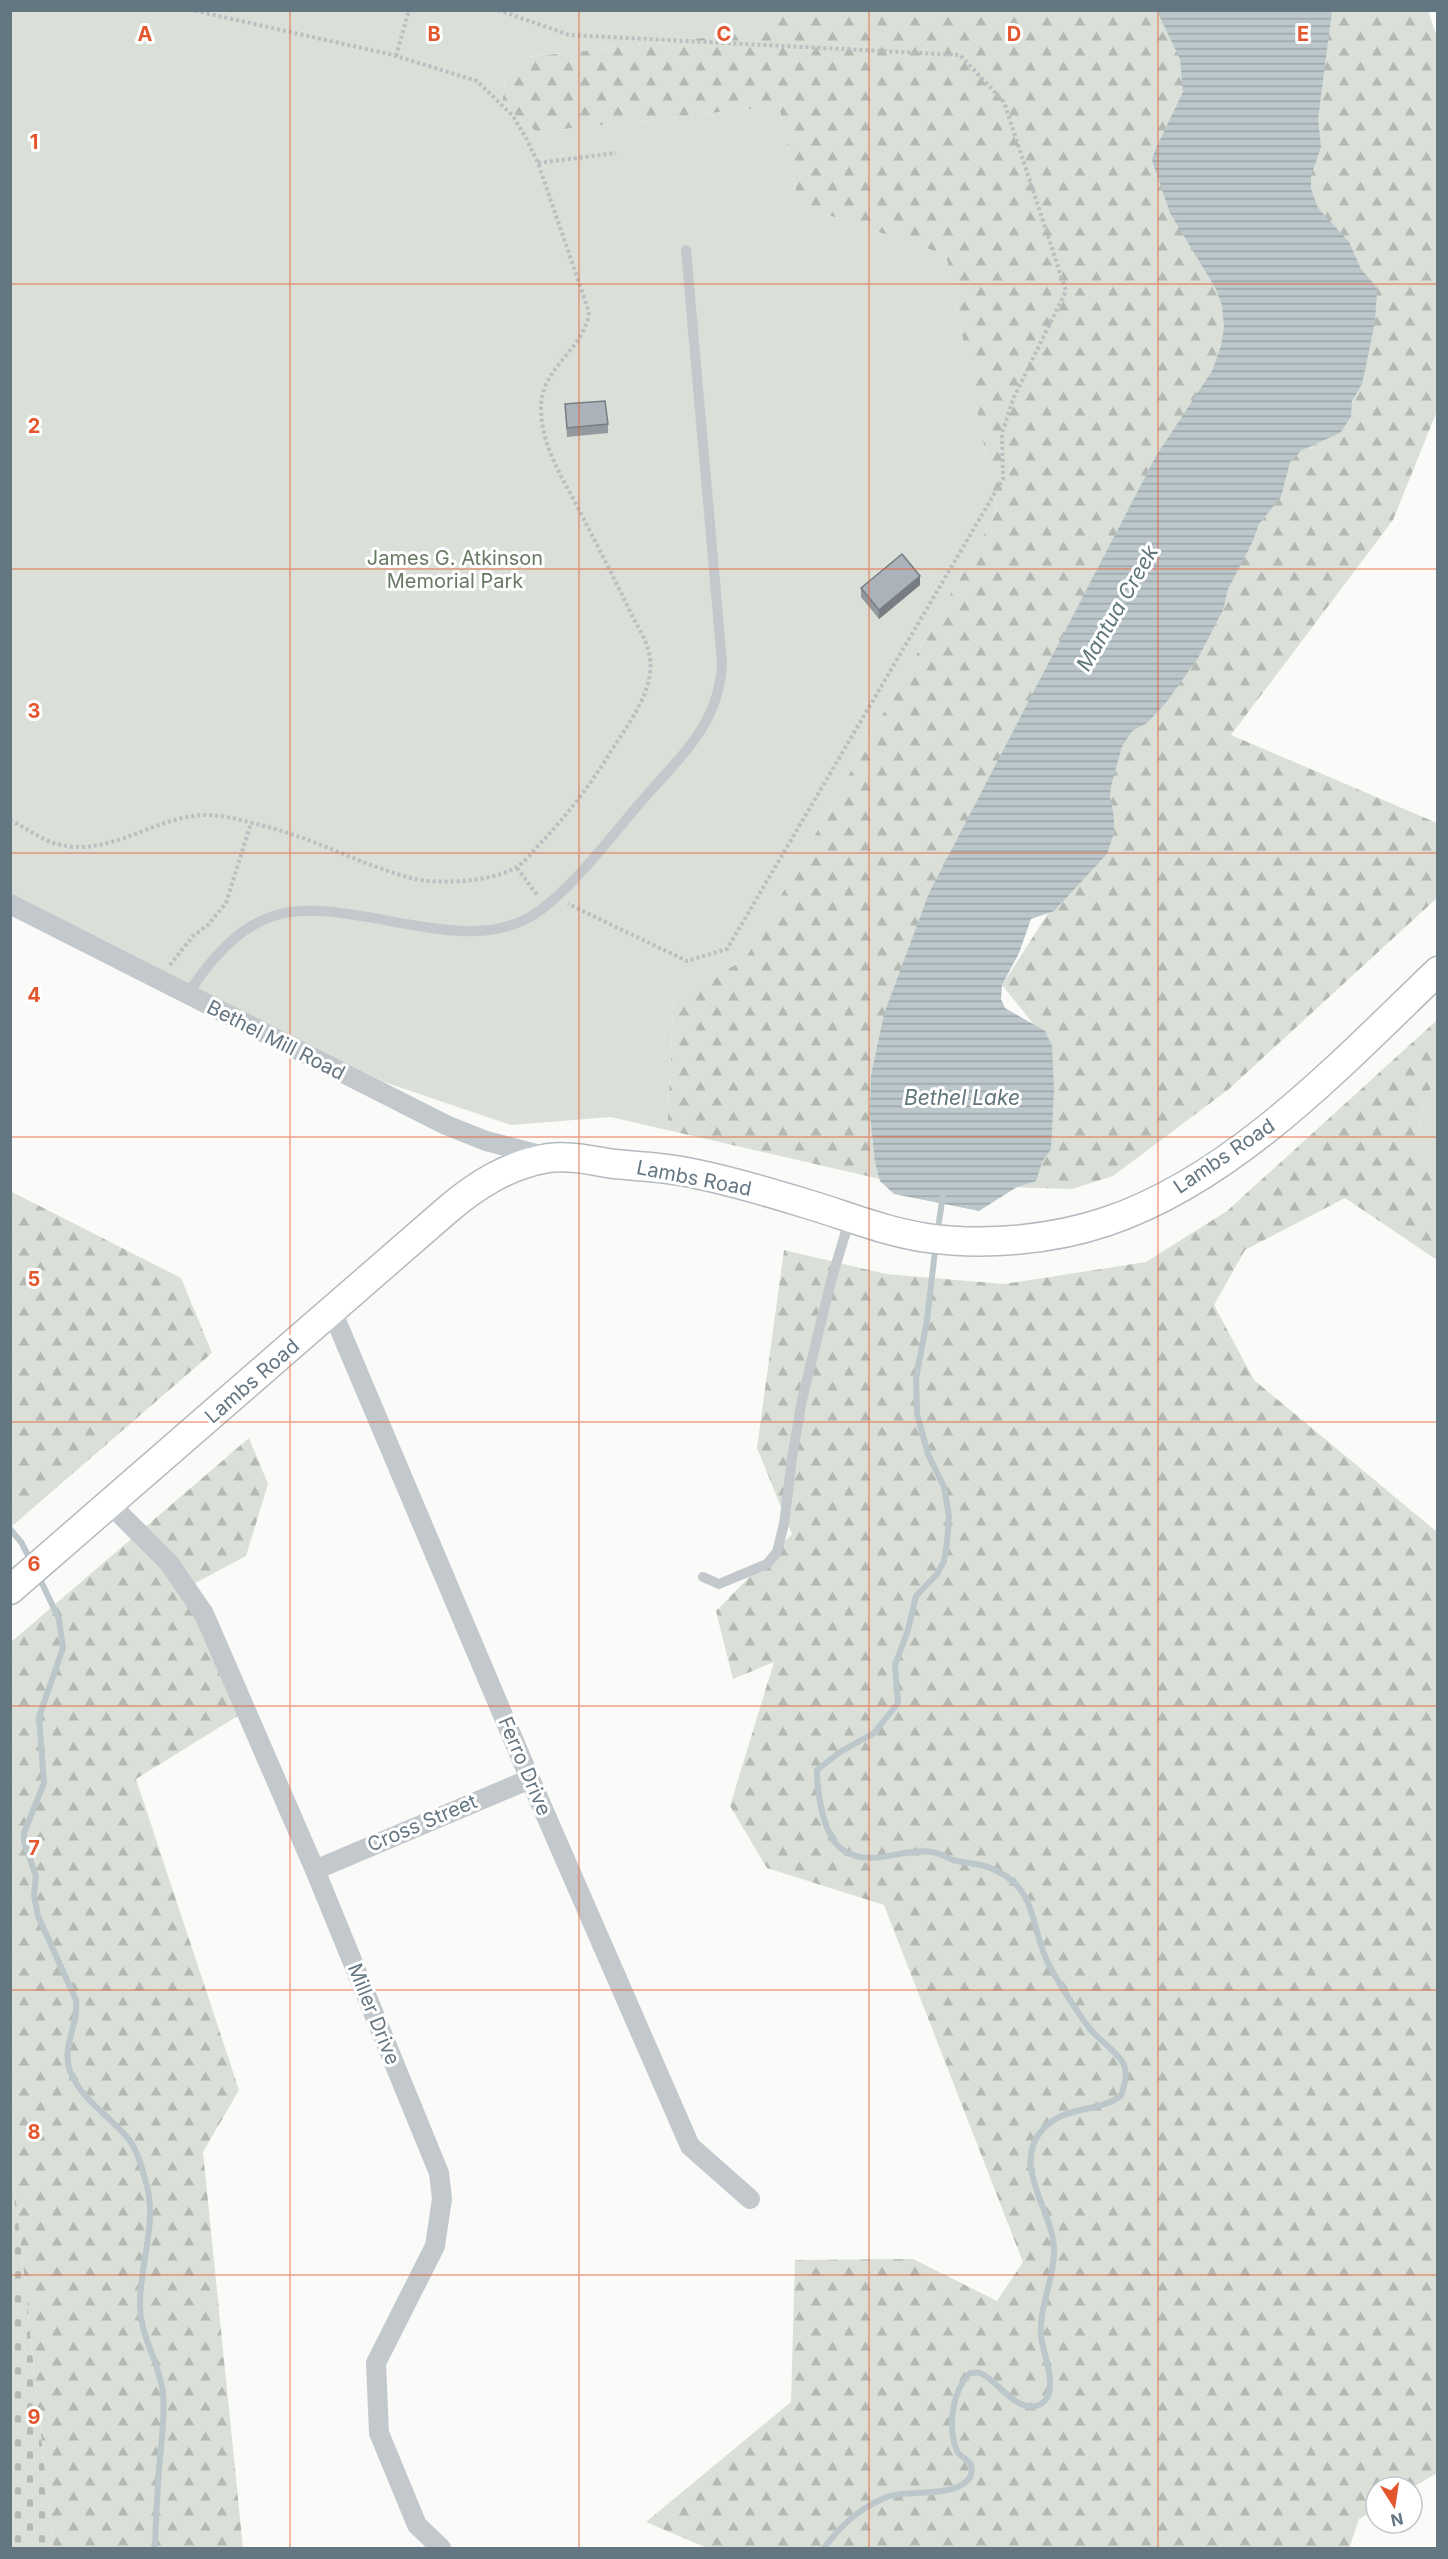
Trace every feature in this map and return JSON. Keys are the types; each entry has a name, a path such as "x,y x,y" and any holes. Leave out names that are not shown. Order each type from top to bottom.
{"main road":[{"name":"Lambs Road","path":"16,1585 468,1193 502,1172 550,1157 681,1172 802,1202 885,1229 947,1240 990,1241 1056,1234 1109,1221 1162,1197 1226,1158 1304,1098 1437,971"}],"street":[{"name":"Bethel Mill Road","path":"10,904 446,1125 486,1141 550,1157"},
{"name":"Ferro Drive","path":"332,1311 530,1779 690,2146 750,2199"},
{"name":"Miller Drive","path":"110,1504 159,1551 204,1614 315,1870 439,2173 442,2199 435,2246 376,2363 379,2433 417,2525 441,2548"},
{"name":"Cross Street","path":"315,1870 530,1779"}],"lane":[{"path":"187,995 207,965 230,941 251,926 281,914 300,911 329,911 447,931 480,932 524,921 552,901 706,725 719,687 721,651 686,250"},
{"path":"703,1577 719,1584 767,1564 777,1552 784,1524 802,1400 831,1281 850,1218"}],"path":[{"path":"10,819 55,843 89,847 110,844 174,820 196,815 221,816 279,830 412,878 459,881 490,876 517,868 566,817 601,767 643,698 650,663 648,650 599,548 550,455 544,431 541,403 544,389 549,377 585,329 589,312 538,163 513,116 477,81 396,56 192,10"},
{"path":"396,56 409,10"},
{"path":"498,10 569,35 960,55 1004,102 1066,291 1014,397 1002,433 1003,480 727,949 687,961 571,904 552,901 534,894 517,868"},
{"path":"538,163 616,153"},
{"path":"159,980 193,936 219,914 226,903 251,823"}],"green space":[{"name":"James G. Atkinson Memorial Park","path":"11,11 769,11 764,31 508,59 502,105 537,132 779,106 799,205 946,255 997,511 744,961 674,993 667,1130 611,1117 511,1125 384,1082 11,896"},
{"path":"769,11 1428,11 1438,40 1437,411 1393,520 1231,735 1437,823 1437,898 1229,1089 1113,1176 1072,1189 1005,1187 1052,1047 1002,985 1112,814 929,893 880,1179 667,1130 674,993 744,961 997,511 946,255 799,205 779,106 537,132 502,105 508,59 764,31"},
{"path":"1437,1020 1437,1081 1425,1096 1415,1152 1437,1175 1437,1260 1345,1198 1245,1250 1214,1305 1254,1380 1437,1532 1437,2473 1424,2481 1424,2475 1364,2475 1364,2516 1359,2519 1349,2548 707,2548 646,2522 791,2402 795,2260 913,2259 997,2301 1023,2262 884,1905 767,1868 730,1806 774,1662 733,1679 716,1611 792,1534 757,1448 784,1250 886,1274 1004,1284 1146,1262 1227,1211"},
{"path":"1437,1081 1437,1175 1415,1152 1425,1096"},
{"path":"10,1191 181,1278 212,1353 11,1527"},
{"path":"249,1438 268,1484 246,1556 186,1588 244,1712 136,1779 239,2090 203,2152 243,2548 53,2548 13,2171 10,2169 10,1643"},
{"path":"10,2169 13,2171 53,2548 11,2548"}],"water":[{"name":"Bethel Lake","path":"1157,11 1332,11 1318,119 1321,147 1311,176 1311,189 1318,208 1349,242 1361,269 1375,285 1377,291 1375,322 1362,384 1352,401 1351,417 1340,433 1302,450 1290,462 1281,497 1259,524 1252,543 1228,589 1223,610 1198,658 1165,704 1147,723 1133,730 1122,746 1111,786 1114,833 1107,854 1054,911 1031,919 1019,953 1002,985 1001,999 1005,1008 1045,1031 1052,1047 1054,1090 1051,1149 1042,1162 1036,1181 1017,1187 979,1211 894,1194 880,1181 875,1162 870,1114 871,1076 884,1014 929,893 1156,456 1212,371 1221,346 1224,327 1222,306 1216,289 1170,213 1152,160 1183,92 1180,59"}],"building":[{"path":"605,401 608,424 567,428 565,404"},
{"path":"902,554 920,576 879,610 861,588"}],"waterway":[{"name":"Mantua Creek","path":"939,1222 943,1195"},
{"name":"Mantua Creek","path":"824,2548 852,2518 877,2501 896,2495 951,2489 961,2486 968,2480 972,2470 971,2465 957,2451 952,2421 955,2399 970,2373 986,2376 1024,2405 1032,2407 1041,2404 1047,2398 1050,2381 1042,2342 1041,2324 1054,2260 1054,2249 1052,2234 1032,2173 1031,2157 1034,2143 1043,2129 1061,2116 1102,2105 1121,2096 1126,2077 1121,2060 1090,2029 1050,1967 1027,1901 1021,1890 1011,1880 987,1866 953,1860 932,1852 909,1852 876,1858 854,1855 836,1844 822,1813 817,1770 840,1752 874,1733 898,1703 895,1665 908,1630 916,1596 937,1574 944,1561 949,1516 944,1487 928,1454 917,1414 916,1378 927,1320 935,1251"},
{"path":"10,1529 21,1542 31,1561"},
{"path":"38,1575 59,1619 63,1648 39,1717 44,1783 24,1833 24,1842 36,1876 34,1895 38,1916 76,2000 68,2053 70,2071 81,2090 119,2128 134,2147 150,2201 149,2231 140,2307 164,2402 155,2548"}]}
